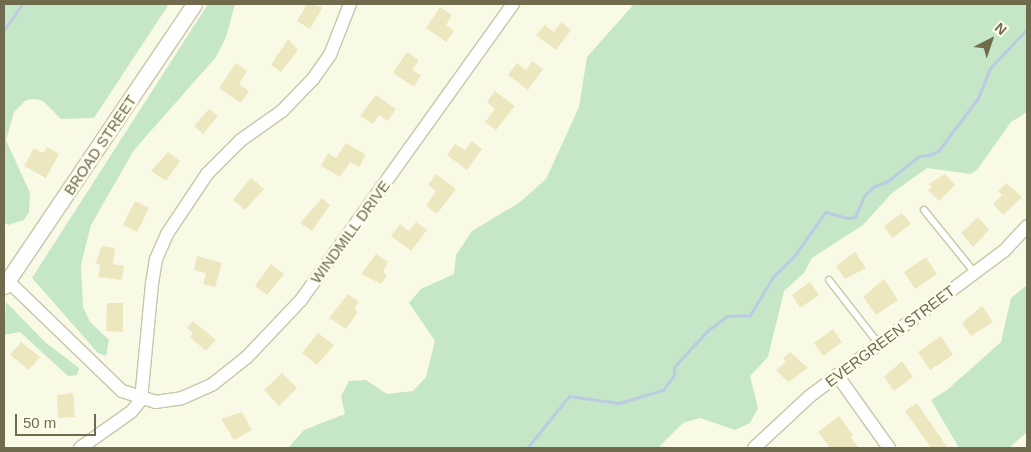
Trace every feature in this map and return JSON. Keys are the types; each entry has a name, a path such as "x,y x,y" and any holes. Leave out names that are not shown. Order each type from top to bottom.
{"street":[{"name":"BROAD STREET","path":"6,283 194,4"},
{"path":"80,448 131,412 141,400 152,284 156,259 166,234 207,174 241,140 282,111 313,79 330,54 350,4"},
{"name":"WINDMILL DRIVE","path":"141,400 155,402 182,398 213,384 277,327 301,300 513,4"},
{"name":"EVERGREEN STREET","path":"754,448 837,375 1004,251 1027,226"},
{"path":"6,283 105,377 141,400"},
{"path":"837,375 889,448"}],"lane":[{"path":"924,210 975,273"},
{"path":"829,280 878,344"}],"green space":[{"path":"4,4 169,4 94,118 61,119 43,101 35,99 26,100 14,112 6,140 30,193 29,212 24,220 8,225 4,222"},
{"path":"208,4 235,4 226,37 216,57 134,150 91,225 81,265 83,307 90,322 109,340 106,356 98,353 32,278"},
{"path":"634,4 1027,4 1027,112 1011,122 977,170 970,174 927,168 891,194 863,225 812,258 804,273 784,291 768,357 750,376 758,408 750,423 735,430 700,418 683,423 658,448 288,448 304,430 345,414 341,396 349,381 366,380 387,394 413,391 426,377 435,341 409,303 421,289 454,274 456,255 472,231 519,203 546,179 579,107 587,57"},
{"path":"1027,285 1027,432 1009,448 959,448 931,400 947,390 1001,342 1011,298"},
{"path":"6,302 45,342 79,368 77,375 68,376 20,332 4,335"}],"building":[{"path":"307,4 323,7 310,29 297,21"},
{"path":"440,7 452,15 446,25 454,31 446,42 426,28"},
{"path":"561,22 571,30 556,50 536,35 545,25 554,32"},
{"path":"288,39 298,50 281,72 271,65"},
{"path":"407,52 419,60 412,70 421,75 414,87 393,73"},
{"path":"532,61 543,69 528,90 508,75 517,63 526,70"},
{"path":"236,63 247,71 239,84 249,91 241,103 219,88"},
{"path":"495,91 515,106 496,130 485,122 495,109 487,102"},
{"path":"376,95 396,109 388,121 379,115 373,124 360,116"},
{"path":"209,109 218,116 203,134 194,126"},
{"path":"472,141 482,149 467,170 447,155 455,144 465,150"},
{"path":"346,143 366,155 359,167 350,162 340,177 321,166 328,153 336,158"},
{"path":"47,147 59,154 46,178 24,166 34,148 43,153"},
{"path":"168,152 180,161 166,181 151,171"},
{"path":"436,174 456,189 437,214 426,206 436,191 428,185"},
{"path":"945,174 955,185 939,201 928,190 932,187 929,184"},
{"path":"251,178 264,189 245,210 233,200"},
{"path":"1006,183 1022,197 1003,215 993,204 1002,195 998,191"},
{"path":"322,198 330,205 312,231 300,223"},
{"path":"135,201 149,208 137,232 123,225"},
{"path":"902,213 911,224 892,238 884,226"},
{"path":"978,217 989,230 973,247 961,233"},
{"path":"416,222 427,230 411,251 391,236 400,224 409,231"},
{"path":"102,246 115,248 113,264 124,266 122,280 98,277 100,265 95,264"},
{"path":"855,252 866,268 845,279 836,266"},
{"path":"376,254 388,262 383,272 387,276 381,284 361,274"},
{"path":"197,256 222,263 215,287 203,284 206,273 194,270"},
{"path":"926,257 937,274 915,289 904,272"},
{"path":"271,264 284,274 267,295 255,286"},
{"path":"884,279 898,300 876,315 863,297"},
{"path":"810,282 819,295 800,308 792,295"},
{"path":"348,294 359,302 354,309 358,312 346,329 329,318"},
{"path":"107,303 123,303 123,332 106,331"},
{"path":"982,306 993,322 971,336 962,323"},
{"path":"193,321 216,340 206,351 190,337 193,333 187,328"},
{"path":"833,329 842,342 823,356 814,343"},
{"path":"318,333 334,345 317,365 302,353"},
{"path":"941,336 953,355 930,370 918,352"},
{"path":"21,342 40,357 29,370 10,355"},
{"path":"790,352 808,368 788,382 776,370 786,362 783,358"},
{"path":"902,361 913,377 894,391 884,377"},
{"path":"282,373 297,388 279,406 264,390"},
{"path":"73,393 75,417 58,418 57,395"},
{"path":"917,403 948,448 931,448 905,411"},
{"path":"242,412 252,430 234,440 221,419"},
{"path":"839,416 853,435 851,437 859,448 830,448 818,432"}],"waterway":[{"path":"4,30 22,4"},
{"path":"527,448 569,396 619,403 663,390 674,375 674,367 707,331 727,316 750,315 773,277 795,255 825,212 847,218 855,217 864,196 873,187 888,181 919,156 930,155 939,150 978,98 990,68 1027,29"}]}
